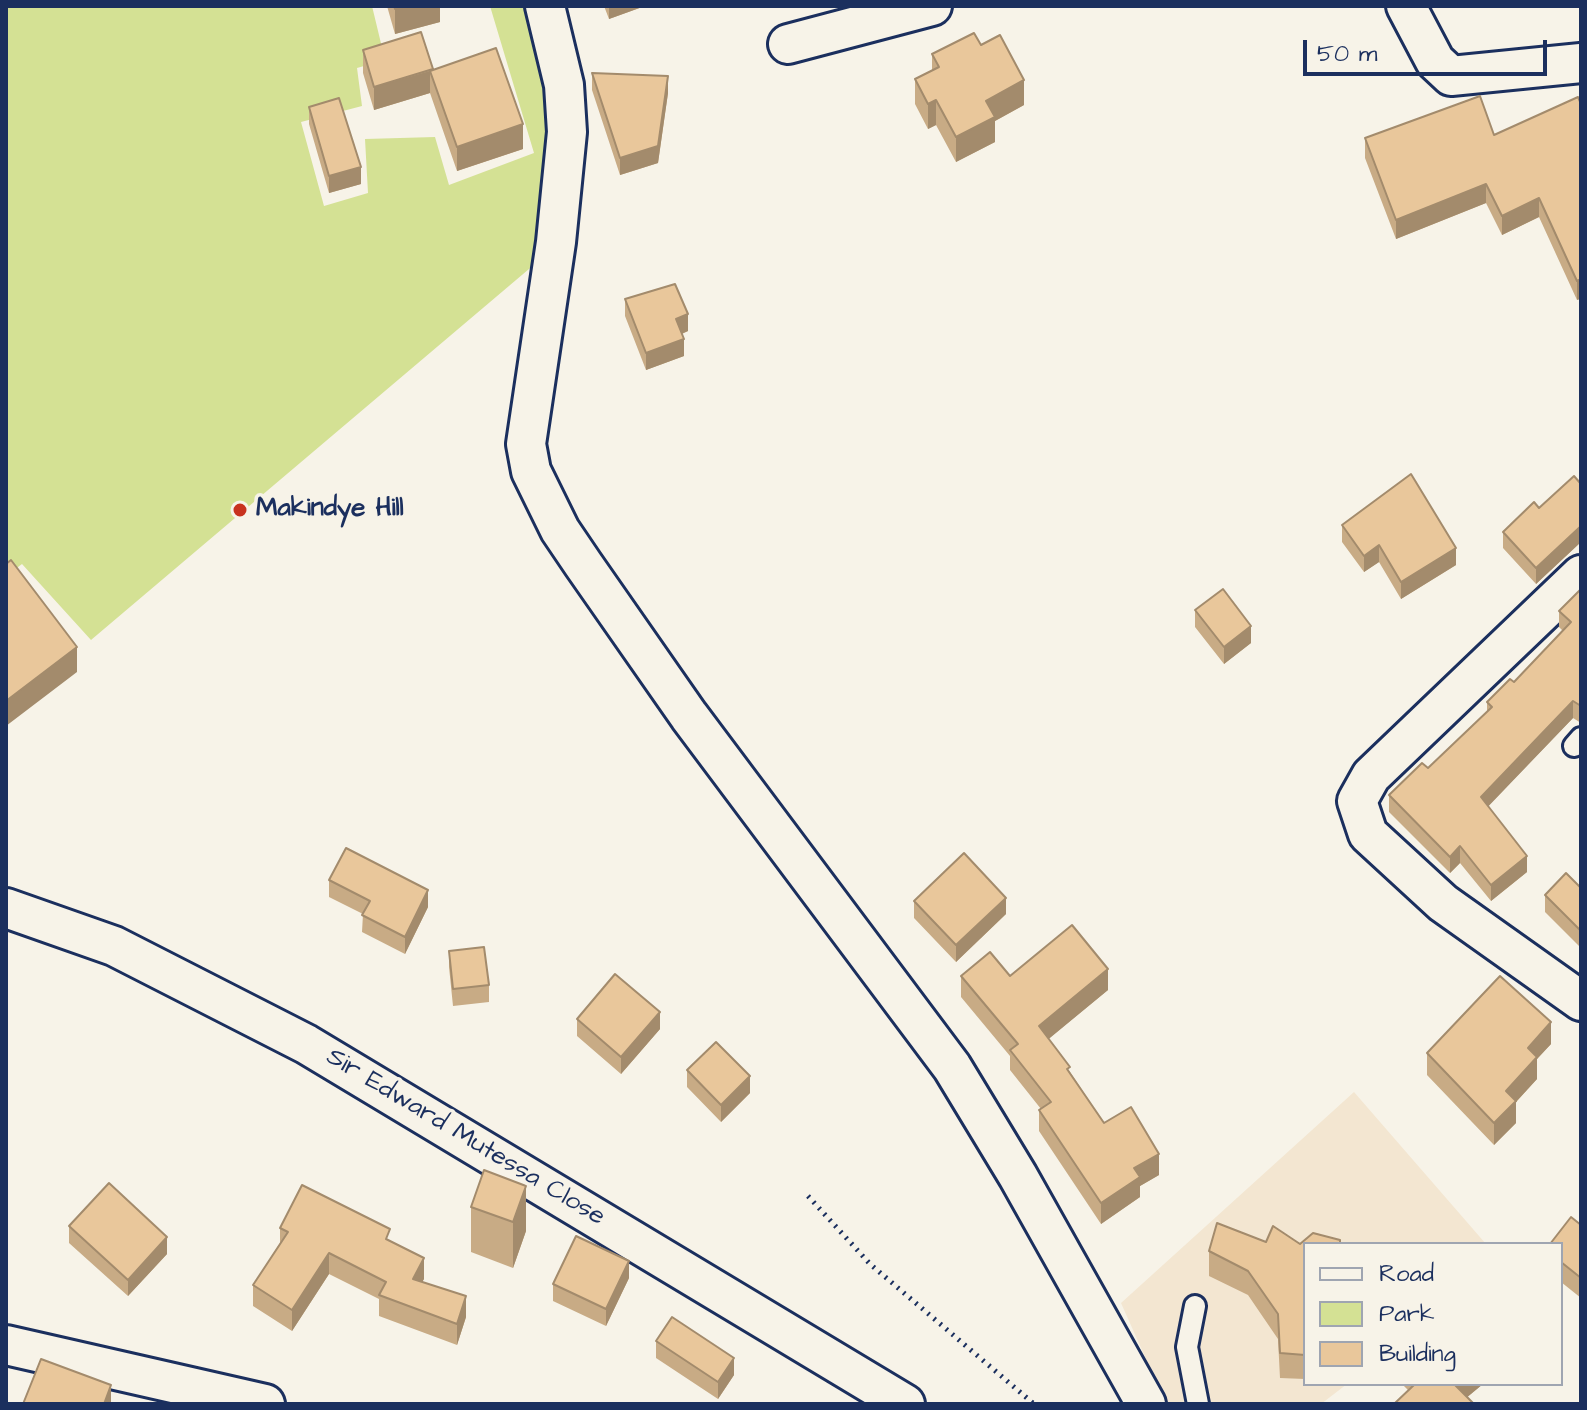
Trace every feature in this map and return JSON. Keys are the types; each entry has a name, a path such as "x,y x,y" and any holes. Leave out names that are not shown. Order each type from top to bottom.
{"street":[{"path":"545,6 564,85 567,132 556,242 526,444 531,471 560,530 689,716 952,1067 1146,1404"},
{"path":"788,44 932,6"},
{"path":"1406,6 1435,61 1451,76 1581,63"},
{"path":"1581,575 1371,776 1357,801 1368,834 1443,903 1581,1001"},
{"name":"Sir Edward Mutessa Close","path":"6,908 114,946 306,1044 905,1404"},
{"path":"6,1345 265,1404"}],"lane":[{"path":"1195,1306 1187,1347 1198,1404"}],"path":[{"path":"808,1196 870,1264 1034,1404"}],"shaded area":[{"path":"1354,1092 1484,1242 1303,1242 1303,1386 1344,1386 1321,1404 1166,1404 1121,1303"}],"green space":[{"path":"6,6 372,6 385,60 357,68 362,106 301,122 324,206 368,193 365,139 435,137 449,185 534,153 490,6 532,6 552,108 542,258 91,640 22,564 6,576"}],"building":[{"path":"421,32 433,69 374,87 363,50"},
{"path":"974,33 981,45 1000,35 1024,80 986,101 995,117 956,137 936,100 928,104 915,79 939,67 932,54"},
{"path":"496,48 523,124 457,147 430,71"},
{"path":"592,73 668,76 658,146 620,158"},
{"path":"1480,96 1494,135 1578,97 1581,104 1581,279 1577,281 1539,198 1502,216 1486,184 1396,220 1365,138"},
{"path":"339,98 361,167 329,176 309,107"},
{"path":"675,284 688,314 676,319 684,339 646,353 625,299"},
{"path":"1411,474 1456,548 1401,582 1379,545 1364,556 1342,525"},
{"path":"1574,476 1581,484 1581,526 1536,568 1503,532 1534,502 1539,508"},
{"path":"11,560 77,647 6,701 6,564"},
{"path":"1223,589 1251,626 1224,647 1195,610"},
{"path":"1581,589 1581,706 1573,701 1481,797 1527,856 1491,885 1460,846 1450,857 1389,795 1422,763 1428,768 1492,707 1487,702 1510,679 1514,682 1571,622 1559,611"},
{"path":"346,848 428,890 405,937 362,915 370,901 329,880"},
{"path":"964,853 1006,898 956,945 914,901"},
{"path":"1566,873 1581,888 1581,931 1545,895"},
{"path":"1072,925 1108,969 1039,1026 1070,1067 1067,1069 1104,1123 1131,1107 1159,1154 1134,1168 1140,1177 1101,1203 1039,1110 1051,1102 1010,1050 1018,1044 961,976 990,952 1010,976"},
{"path":"484,947 489,985 453,989 449,951"},
{"path":"615,974 660,1012 621,1057 577,1019"},
{"path":"1500,976 1551,1022 1528,1048 1537,1057 1506,1091 1516,1101 1494,1123 1427,1053"},
{"path":"716,1042 750,1076 721,1105 687,1070"},
{"path":"484,1170 526,1186 513,1222 471,1207"},
{"path":"109,1183 167,1237 128,1280 69,1226"},
{"path":"302,1185 390,1229 386,1239 424,1258 413,1279 466,1296 457,1324 379,1295 386,1282 329,1253 292,1310 253,1285 288,1232 280,1228"},
{"path":"1571,1217 1581,1225 1581,1278 1563,1264 1563,1242 1552,1242"},
{"path":"1217,1223 1266,1242 1273,1226 1300,1244 1313,1233 1340,1240 1303,1242 1303,1355 1280,1353 1278,1314 1248,1271 1209,1251"},
{"path":"576,1236 629,1261 606,1309 553,1284"},
{"path":"672,1317 734,1358 718,1382 656,1341"},
{"path":"41,1359 111,1385 104,1404 23,1404"},
{"path":"1413,1386 1456,1386 1474,1404 1394,1404"}],"place":[{"name":"Makindye Hill","path":"240,510"}]}
